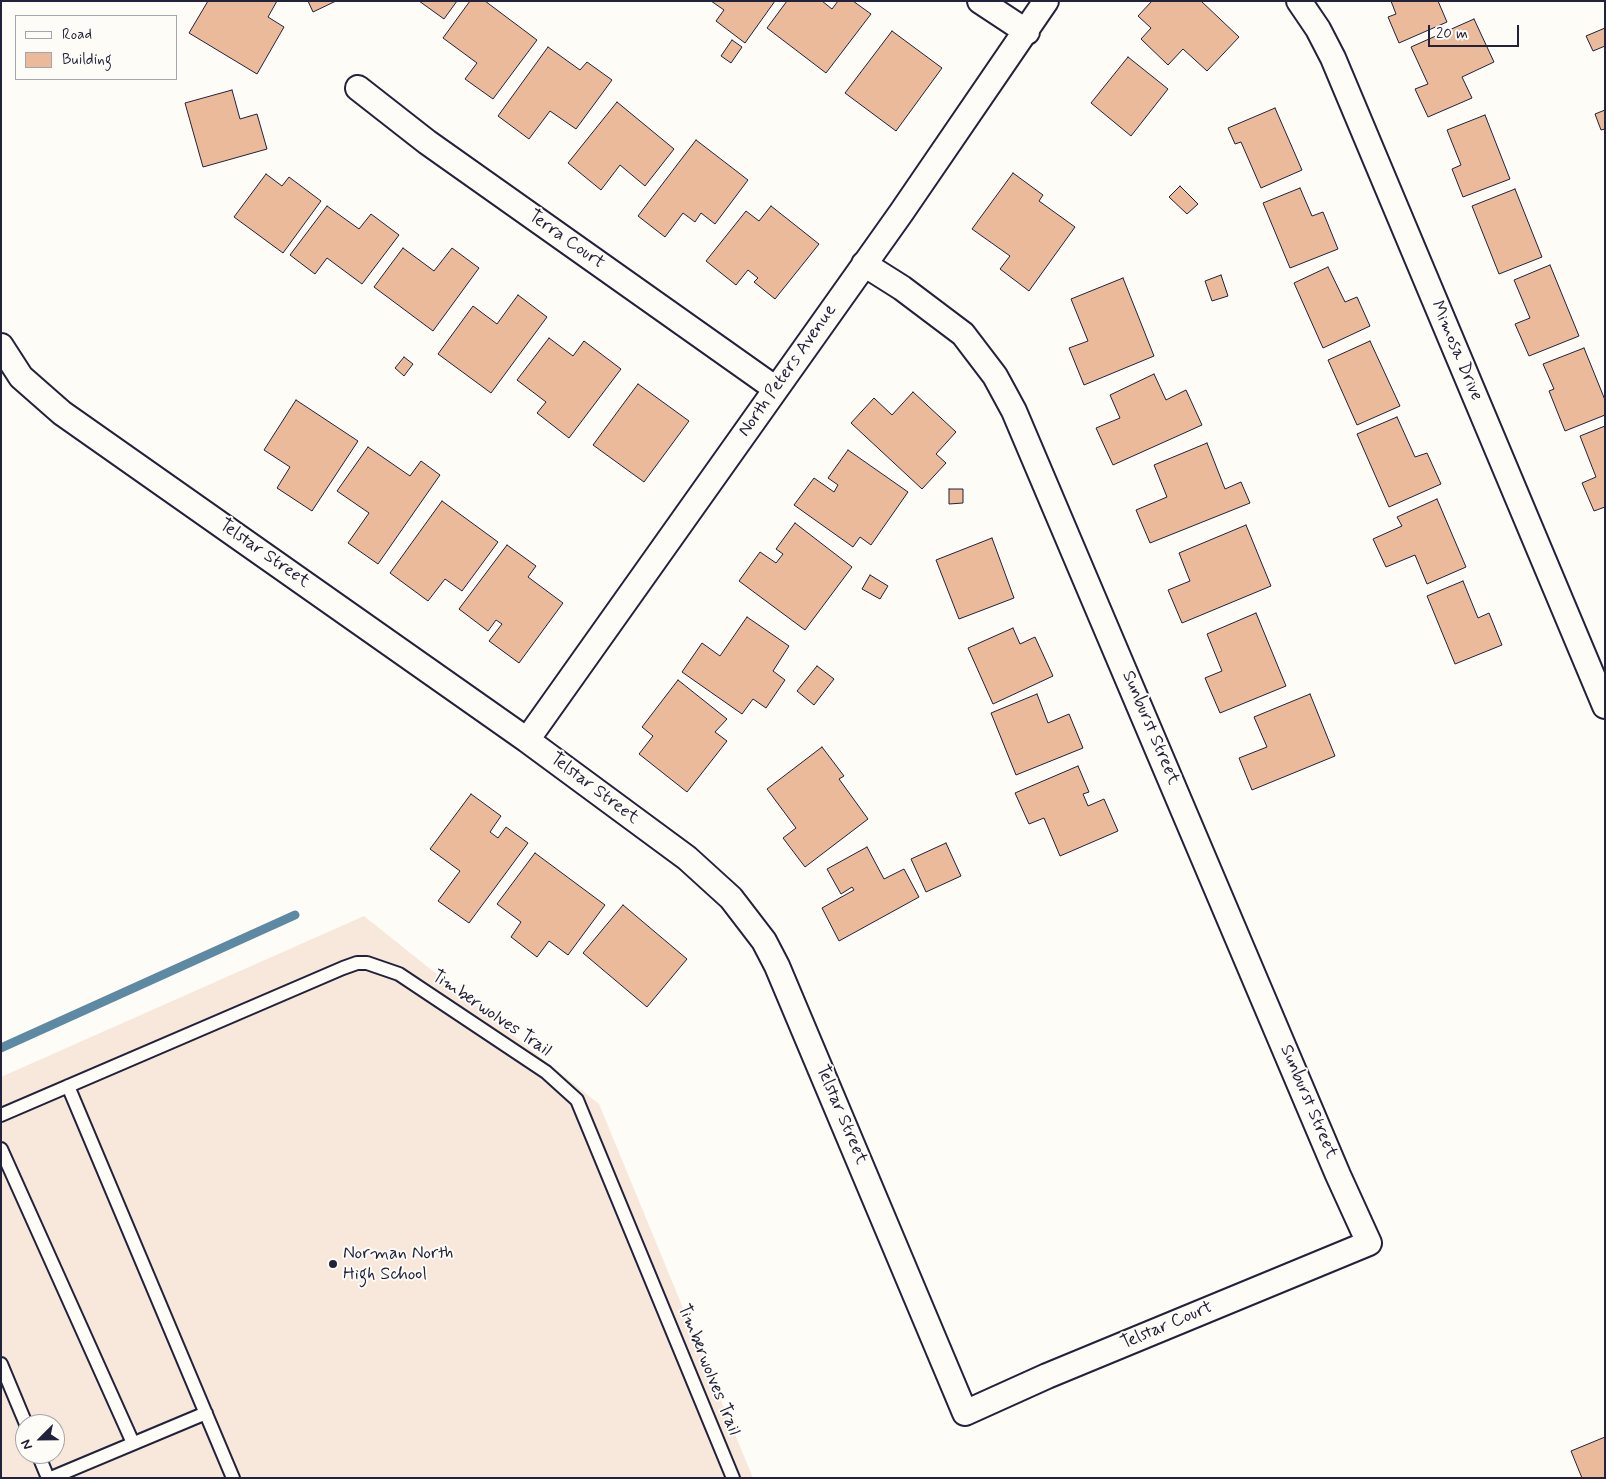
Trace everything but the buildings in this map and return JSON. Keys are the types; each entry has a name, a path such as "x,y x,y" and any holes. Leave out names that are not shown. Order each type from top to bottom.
{"street":[{"path":"980,1 1027,32"},
{"name":"North Peters Avenue","path":"527,740 776,390 1027,32 1046,1"},
{"name":"Mimosa Drive","path":"1299,1 1318,29 1337,67 1605,706"},
{"name":"Terra Court","path":"358,88 427,142 776,390"},
{"name":"Sunburst Street","path":"864,264 902,288 963,334 996,376 1014,411 1369,1244"},
{"name":"Telstar Street","path":"1,346 21,377 62,413 527,740 687,858 731,898 764,941 795,1004 966,1413"},
{"name":"Telstar Court","path":"966,1413 1055,1373 1369,1244"}],"lane":[{"name":"Timberwolves Trail","path":"1,1115 343,968 367,963 399,974 533,1062 577,1100 733,1478"},
{"path":"68,1086 233,1478"},
{"path":"1,1149 133,1443"},
{"path":"1,1364 22,1414"},
{"path":"43,1464 49,1478 206,1413"}],"shaded area":[{"name":"Norman North High School","path":"364,916 599,1104 753,1478 1,1478 1,1077"}],"waterway":[{"path":"1,1048 295,915"}],"place":[{"name":"Norman North High School","path":"333,1264"}]}
